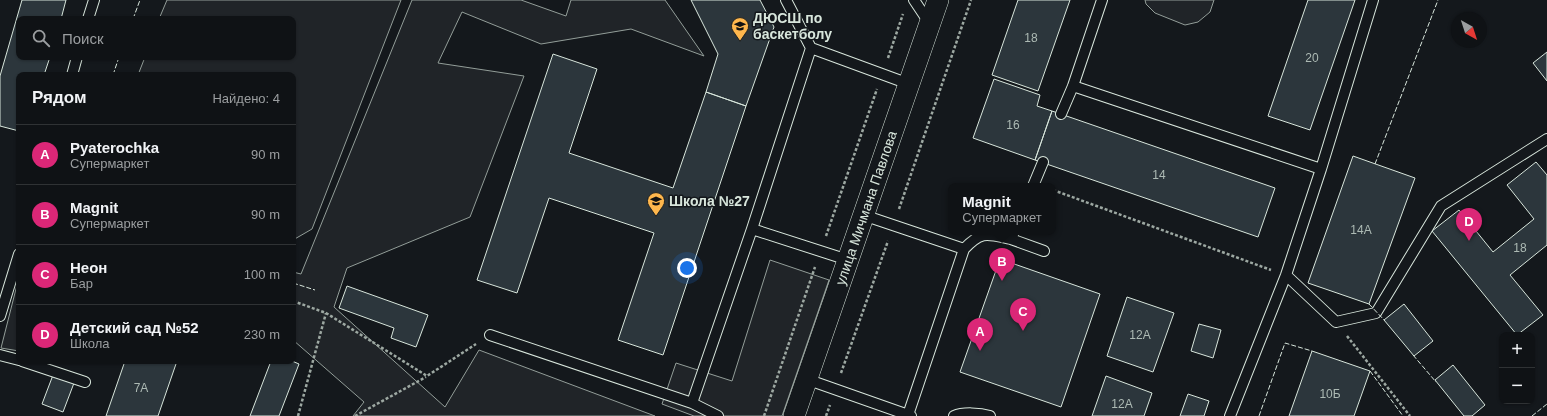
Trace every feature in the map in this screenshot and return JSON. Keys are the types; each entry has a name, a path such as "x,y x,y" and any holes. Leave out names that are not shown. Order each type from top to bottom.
{"street":[{"name":"улица Мичмана Павлова","path":"794,416 938,0"}],"lane":[{"path":"89,16 94,0"},
{"path":"786,0 811,48 909,84"},
{"path":"914,0 930,24"},
{"path":"1061,114 1102,0"},
{"path":"1230,416 1286,275 1321,169 1372,0"},
{"path":"692,403 752,229 811,48"},
{"path":"73,72 76,60"},
{"path":"1072,86 1321,169"},
{"path":"1286,275 1336,322 1376,313 1441,206 1547,139"},
{"path":"1034,183 1043,162"},
{"path":"863,215 964,249"},
{"path":"752,229 848,260"},
{"path":"806,379 910,416 964,249 973,240 984,235"},
{"path":"1000,235 1013,236 1044,251"},
{"path":"0,316 16,264"},
{"path":"490,335 692,403 718,416"},
{"path":"0,355 16,359"},
{"path":"31,364 85,382"},
{"path":"954,416 959,414 984,414 990,416"}],"path":[{"path":"764,416 905,8"},
{"path":"1056,191 1286,275"},
{"path":"296,302 326,313 427,376"},
{"path":"298,416 326,313"},
{"path":"1336,322 1410,416"},
{"path":"355,416 427,376 490,335"}],"shaded area":[{"path":"167,0 401,0 312,229 296,238 296,72 139,72 144,60 296,60 296,16 160,16"},
{"path":"412,0 521,0 566,16 571,0 665,0 704,56 631,29 541,44 462,12 438,63 524,76 470,217 347,268 334,307 445,407 479,350 655,416 353,416 364,402 296,343 296,273 301,274"},
{"path":"1145,0 1214,0 1210,12 1198,22 1185,25 1155,13 1146,4"},
{"path":"770,260 829,280 782,416 694,416 662,404 676,363 732,381"},
{"path":"16,289 16,350 1,348"}],"building":[{"path":"22,0 66,0 62,16 17,16"},
{"name":"ДЮСШ по баскетболу","path":"691,0 760,0 774,27 746,106 706,92 718,54"},
{"path":"1018,0 1070,0 1038,91 992,75"},
{"path":"1308,0 1355,0 1310,130 1268,116"},
{"path":"16,21 16,60 49,60 45,72 16,72 16,130 0,126 0,76"},
{"path":"1547,52 1547,81 1533,63"},
{"name":"Школа №27","path":"553,54 597,69 569,153 673,188 706,92 746,106 663,355 618,340 654,233 549,198 517,293 477,280"},
{"path":"994,79 1040,95 1037,106 1052,111 1035,160 973,138"},
{"path":"1052,111 1275,188 1258,237 1035,160"},
{"path":"1353,156 1415,178 1369,304 1308,283"},
{"path":"1536,162 1547,175 1547,245 1510,275 1543,315 1521,332 1515,332 1432,231 1459,210 1493,252 1534,219 1507,185"},
{"path":"1000,259 1100,294 1061,407 960,372"},
{"path":"347,286 428,315 416,347 391,338 394,328 339,308"},
{"path":"1127,297 1174,313 1153,372 1107,356"},
{"path":"1404,304 1433,341 1414,356 1384,320"},
{"path":"1199,324 1221,330 1213,358 1191,351"},
{"path":"1312,351 1370,371 1354,416 1289,416"},
{"path":"296,363 299,364 279,416 250,416 270,364 296,364"},
{"path":"124,364 176,364 158,416 106,416"},
{"path":"1453,365 1485,405 1472,416 1464,416 1435,380"},
{"path":"53,375 74,383 63,412 42,404"},
{"path":"1106,376 1152,393 1144,416 1092,416"},
{"path":"1188,394 1209,401 1204,416 1180,416"}],"fence":[{"path":"134,16 140,0"},
{"path":"1375,164 1438,0"},
{"path":"114,72 118,60"},
{"path":"296,284 315,290"},
{"path":"1369,304 1385,321"},
{"path":"1259,416 1285,343 1312,351"},
{"path":"1413,355 1436,382"},
{"path":"1370,371 1403,416"},
{"path":"1532,416 1547,404"}],"place":[{"name":"ДЮСШ по баскетболу","path":"740,41"},
{"name":"Школа №27","path":"656,216"},
{"name":"Детский сад №52","path":"1469,241"},
{"name":"Magnit","path":"1002,281"},
{"name":"Неон","path":"1023,331"},
{"name":"Pyaterochka","path":"980,351"}]}
